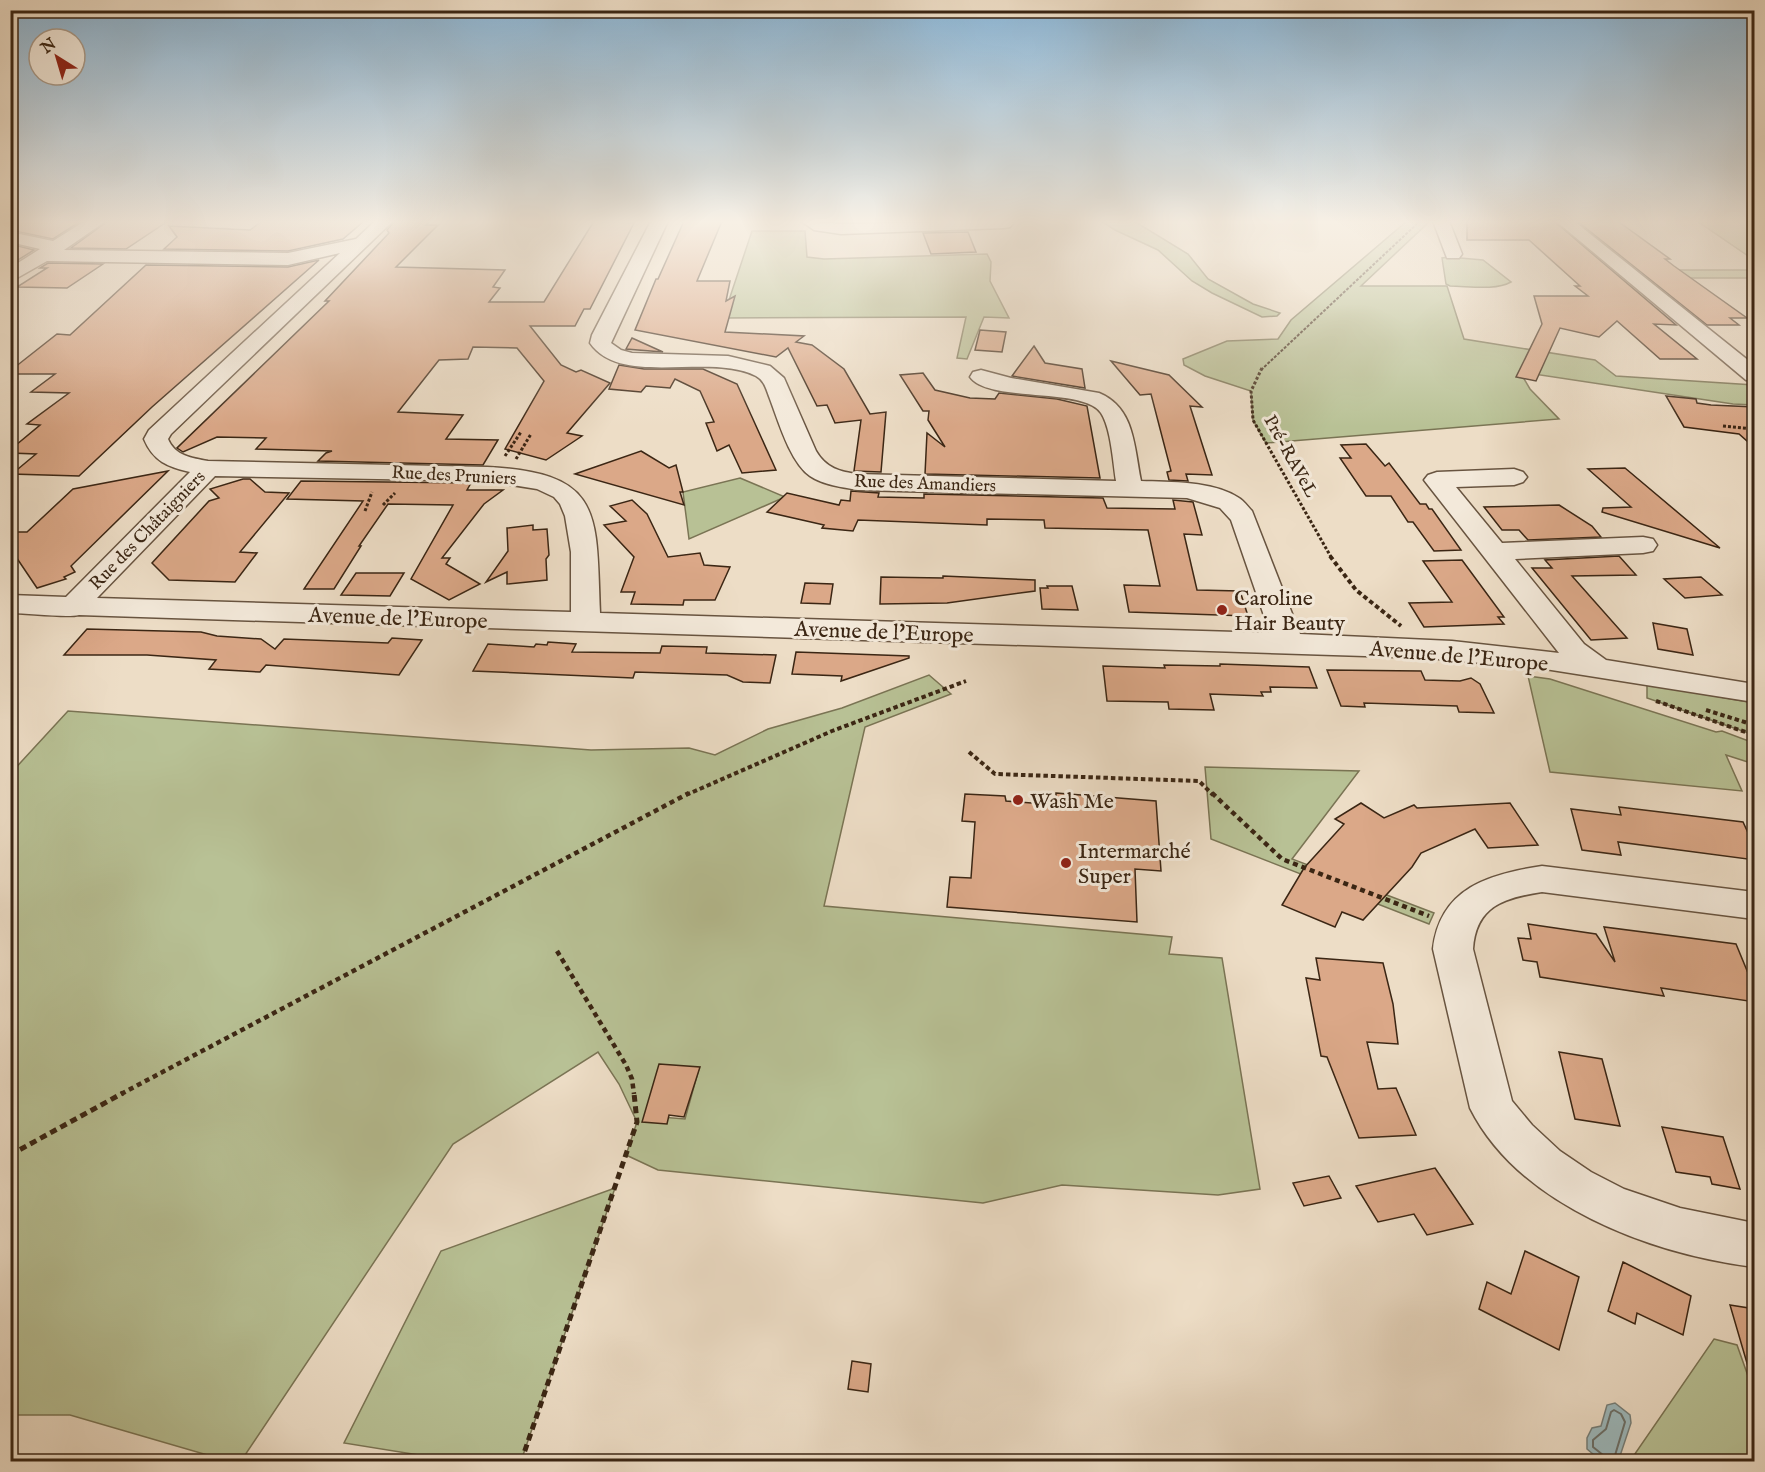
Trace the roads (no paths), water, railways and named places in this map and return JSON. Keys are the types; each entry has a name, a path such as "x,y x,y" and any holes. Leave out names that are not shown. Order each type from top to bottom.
{"street":[{"name":"Rue des Châtaigniers","path":"208,468 189,465 166,455 158,448 156,439 161,430 310,290"},
{"name":"Rue des Amandiers","path":"625,290 602,335 600,344 610,354 632,359 739,364 764,370 773,378 810,463 823,473 858,483 1130,487 1201,493 1229,503 1238,510 1247,526 1304,641"},
{"path":"1649,290 1755,375"},
{"path":"981,378 1002,385 1084,395 1106,404 1113,415 1130,487"},
{"name":"Rue des Châtaigniers","path":"71,608 208,468"},
{"name":"Rue des Pruniers","path":"208,468 493,474 516,476 564,492 576,508 582,530 586,622"},
{"path":"1514,477 1437,480 1573,650 1598,668"},
{"path":"1494,552 1643,545"},
{"name":"Avenue de l'Europe","path":"10,604 71,608 1304,641 1474,652 1598,668 1755,693"},
{"path":"1755,905 1542,879 1517,882 1484,896 1466,911 1455,926 1453,949 1492,1108 1506,1129 1544,1165 1607,1204 1680,1231 1755,1245"}],"water":[{"path":"1615,1403 1630,1415 1631,1423 1619,1459 1606,1460 1598,1458 1587,1449 1587,1438 1592,1428 1601,1426 1607,1405"}],"place":[{"name":"Caroline Hair Beauty","path":"1222,610"},
{"name":"Wash Me","path":"1018,800"},
{"name":"Intermarché Super","path":"1066,863"}]}
